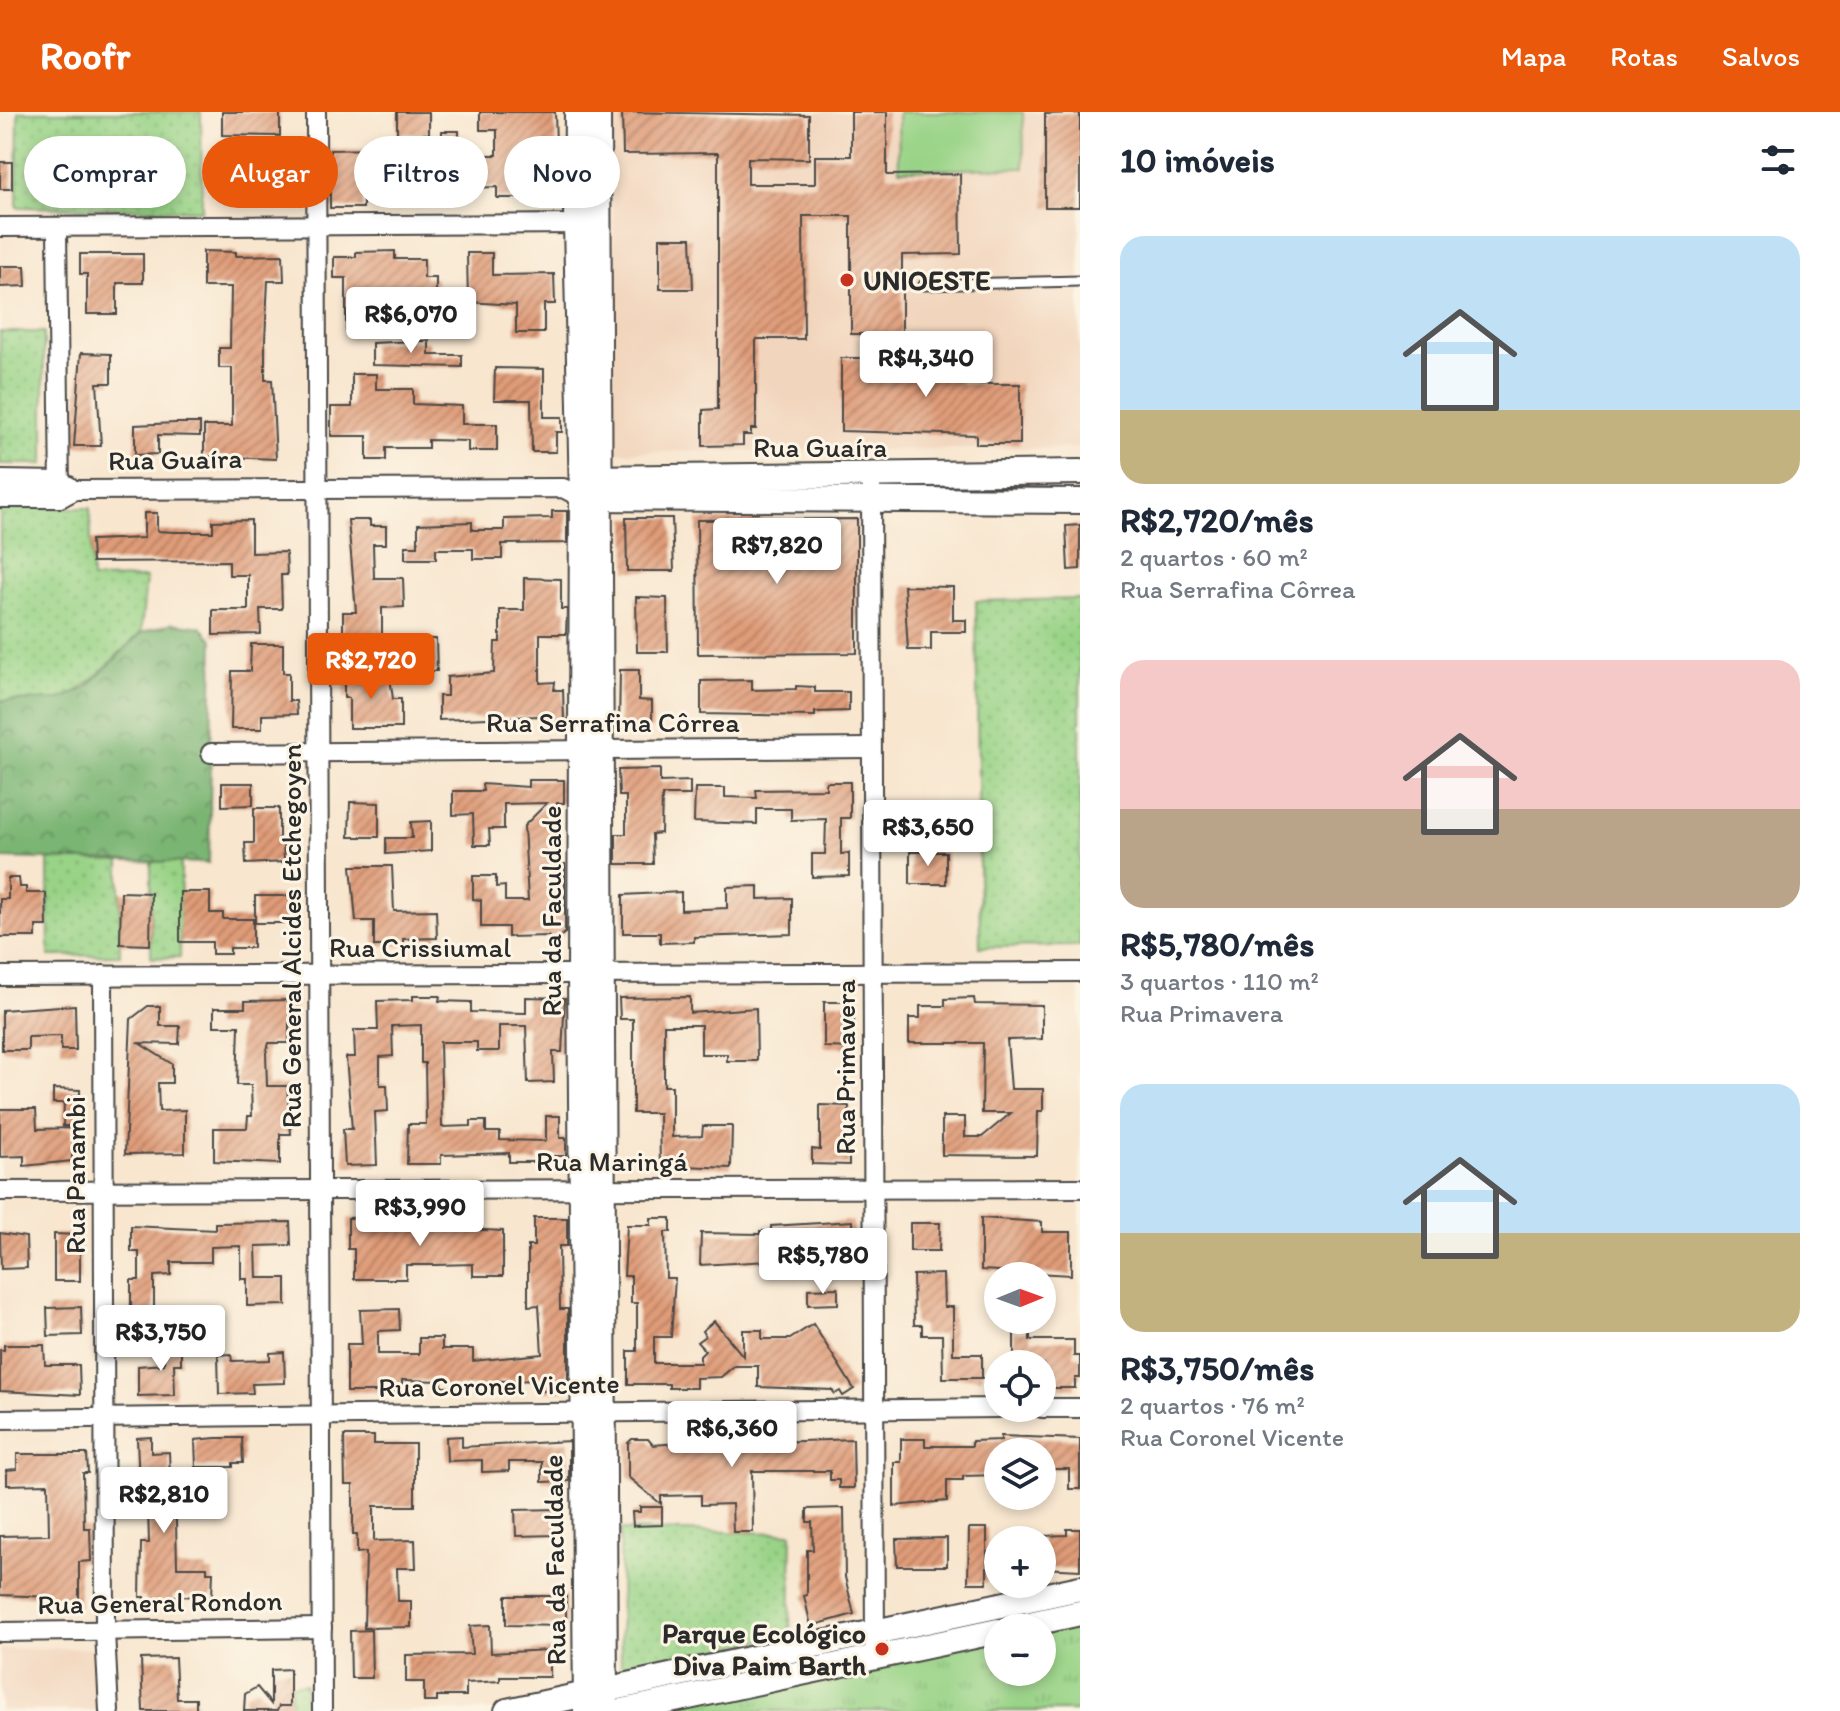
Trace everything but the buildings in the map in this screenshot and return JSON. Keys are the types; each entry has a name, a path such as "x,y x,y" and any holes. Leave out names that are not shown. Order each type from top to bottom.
{"street":[{"name":"Rua General Alcides Etchegoyen","path":"316,112 322,1711"},
{"name":"Rua da Faculdade","path":"577,112 586,224 595,1701"},
{"name":"Rua da Faculdade","path":"586,224 598,112"},
{"path":"0,227 586,224"},
{"path":"57,227 65,489"},
{"name":"Rua Guaíra","path":"65,489 586,488 1080,472"},
{"name":"Rua Primavera","path":"871,477 875,1656"},
{"path":"0,480 65,489"},
{"name":"Rua Guaíra","path":"586,488 872,503 1080,501"},
{"path":"0,498 65,489"},
{"name":"Rua Serrafina Côrrea","path":"211,753 871,748"},
{"name":"Rua Crissiumal","path":"0,976 1080,972"},
{"name":"Rua Panambi","path":"103,975 105,1632 109,1711"},
{"name":"Rua Maringá","path":"0,1191 1080,1188"},
{"name":"Rua Coronel Vicente","path":"0,1419 984,1408"},
{"path":"1056,1408 1080,1408"},
{"path":"507,1711 595,1701 875,1630 1080,1588"},
{"path":"1056,1618 1080,1613"},
{"path":"1056,1626 1080,1625"},
{"name":"Rua General Rondon","path":"0,1632 322,1628"},
{"path":"623,1711 984,1634"}],"lane":[{"path":"924,285 1080,281"}],"shaded area":[{"name":"UNIOESTE","path":"612,112 1080,112 1080,448 615,452 613,208 620,208 620,136 612,136"},
{"path":"96,1648 97,1711 0,1711 0,1649"}],"green space":[{"path":"18,112 201,112 202,210 79,208 186,208 186,136 24,136 24,207 17,207"},
{"path":"898,112 1023,112 1024,168 899,170"},
{"path":"0,332 44,332 44,464 0,464"},
{"path":"0,508 90,508 92,579 146,578 141,633 95,677 66,697 27,704 0,701"},
{"path":"1080,599 1080,946 980,947 976,601"},
{"path":"172,623 201,627 213,640 209,863 0,858 0,701 58,700 85,689 141,633"},
{"path":"48,859 120,861 120,955 49,956"},
{"path":"151,862 181,862 180,957 151,958"},
{"path":"620,1530 792,1533 790,1635 621,1670"},
{"name":"Parque Ecológico Diva Paim Barth","path":"1080,1586 1080,1711 526,1711 1027,1598 1056,1598 1056,1591"},
{"path":"291,1684 305,1684 305,1711 274,1711 279,1706 290,1706"}],"place":[{"name":"UNIOESTE","path":"847,280"},
{"name":"Parque Ecológico Diva Paim Barth","path":"882,1649"}]}
